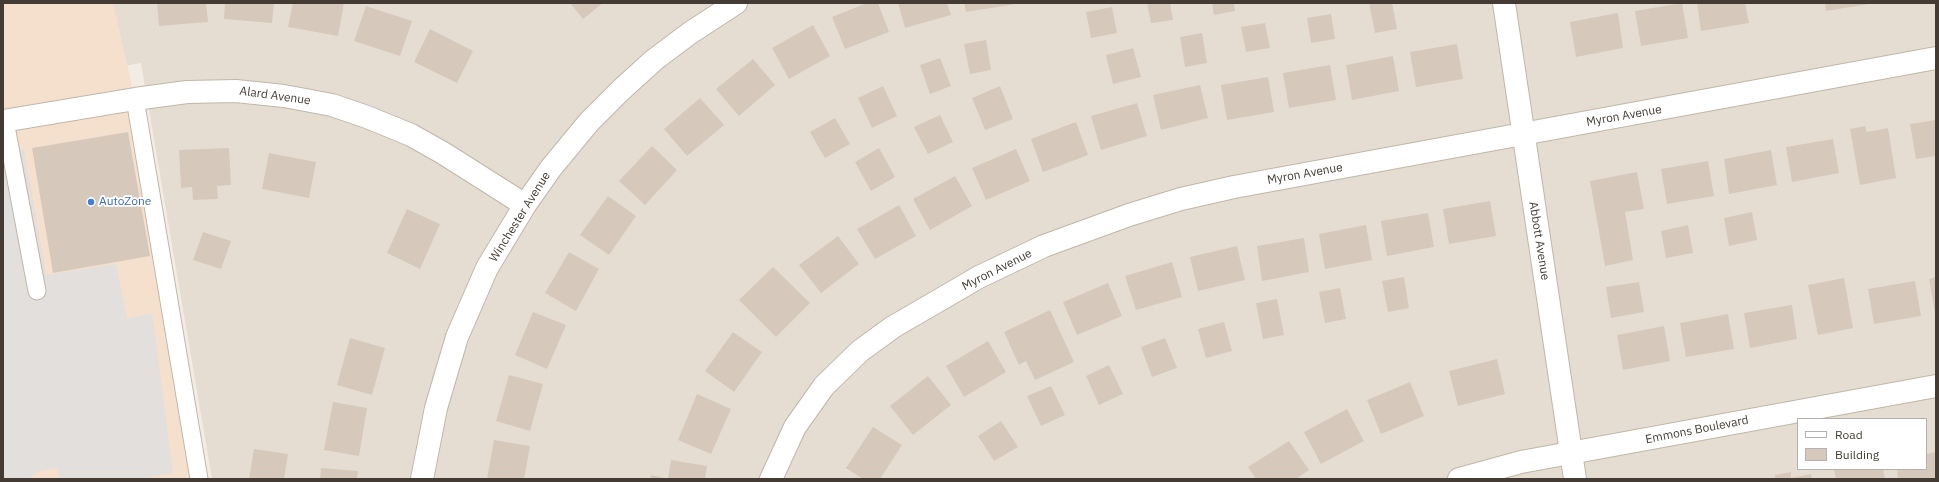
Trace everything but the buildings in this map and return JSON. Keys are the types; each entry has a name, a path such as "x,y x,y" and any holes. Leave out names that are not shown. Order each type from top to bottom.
{"street":[{"name":"Winchester Avenue","path":"422,479 436,408 457,337 488,268 525,205 551,168 584,128 621,90 654,60 690,33 736,3"},
{"name":"Abbott Avenue","path":"1504,3 1575,479"},
{"name":"Myron Avenue","path":"771,479 795,427 824,386 860,351 893,327 979,277 1044,246 1129,215 1181,199 1234,187 1936,58"},
{"name":"Alard Avenue","path":"4,121 135,99 187,92 236,91 284,96 332,105 411,135 443,153 525,205"},
{"name":"Emmons Boulevard","path":"1459,479 1521,462 1936,386"}],"lane":[{"path":"135,99 199,479"},
{"path":"4,121 37,291"}],"shaded area":[{"path":"3,3 113,3 135,99 199,479 3,479"},
{"path":"109,3 1936,3 1936,479 212,479 141,63 118,67"},
{"path":"24,150 46,275 116,264 127,319 152,313 173,473 139,479 59,479 58,470 54,468 37,472 28,479 3,479 3,154"}],"place":[{"name":"AutoZone","path":"91,202"}]}
